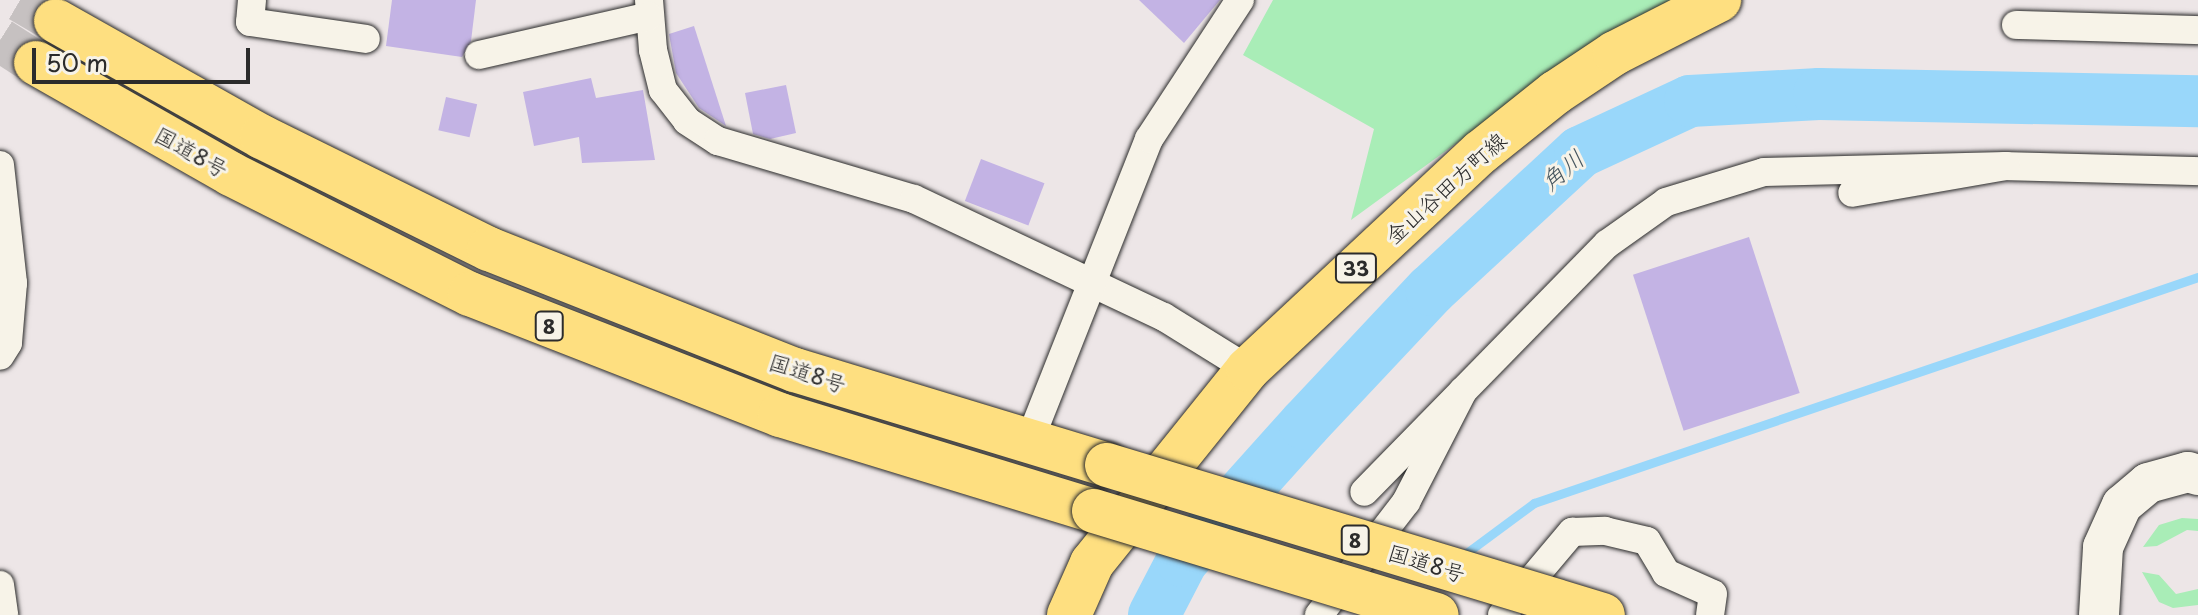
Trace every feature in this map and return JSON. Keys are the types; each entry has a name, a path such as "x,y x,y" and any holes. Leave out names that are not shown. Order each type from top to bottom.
{"main road":[{"name":"金山谷田方町線","path":"1069,615 1092,563 1248,369 1481,152 1555,93 1615,53 1719,0"},
{"name":"国道8号","path":"56,21 262,137 489,249 795,370 1603,615"},
{"name":"国道8号","path":"36,63 231,174 470,294 780,415 1437,615"}],"street":[{"path":"252,0 250,22 366,39"},
{"path":"1029,442 1149,139 1240,0"},
{"path":"479,55 649,8 663,90 687,121 718,141 914,199 1164,317 1248,369"},
{"path":"2016,25 2198,30"},
{"path":"0,165 13,283 8,343 0,356"},
{"path":"1852,193 2006,166"},
{"path":"1364,492 1607,244 1666,202 1764,172 2006,166 2198,171"},
{"path":"1319,615 1406,502 1463,391"},
{"path":"2099,615 2103,547 2122,505 2148,483 2188,472 2198,475"},
{"path":"1502,615 1572,532 1605,531 1647,541 1666,573 1713,594 1710,615"},
{"path":"0,585 4,615"}],"green space":[{"path":"1273,0 1681,0 1594,43 1351,220 1374,129 1243,55"},
{"path":"2182,518 2198,519 2198,531 2187,530 2157,546 2143,547 2159,525"},
{"path":"2142,572 2159,575 2176,594 2198,589 2198,605 2173,608 2159,602"}],"building":[{"path":"392,0 476,0 471,41 462,57 386,46"},
{"path":"1139,0 1220,0 1184,43"},
{"path":"694,26 726,126 699,108 676,73 669,34"},
{"path":"591,78 596,98 643,90 655,160 582,163 579,137 534,146 523,92"},
{"path":"786,85 796,133 770,139 753,134 745,93"},
{"path":"446,97 477,104 470,137 438,130"},
{"path":"981,159 1044,183 1028,225 965,201"},
{"path":"1749,237 1800,393 1684,431 1633,275"}],"waterway":[{"name":"角川","path":"1154,615 1182,561 1305,424 1431,290 1580,152 1690,101 1819,94 2198,101"},
{"path":"1461,557 1534,503 2198,277"}],"tunnel":[{"path":"20,0 56,21"},
{"path":"0,40 36,63"}]}
